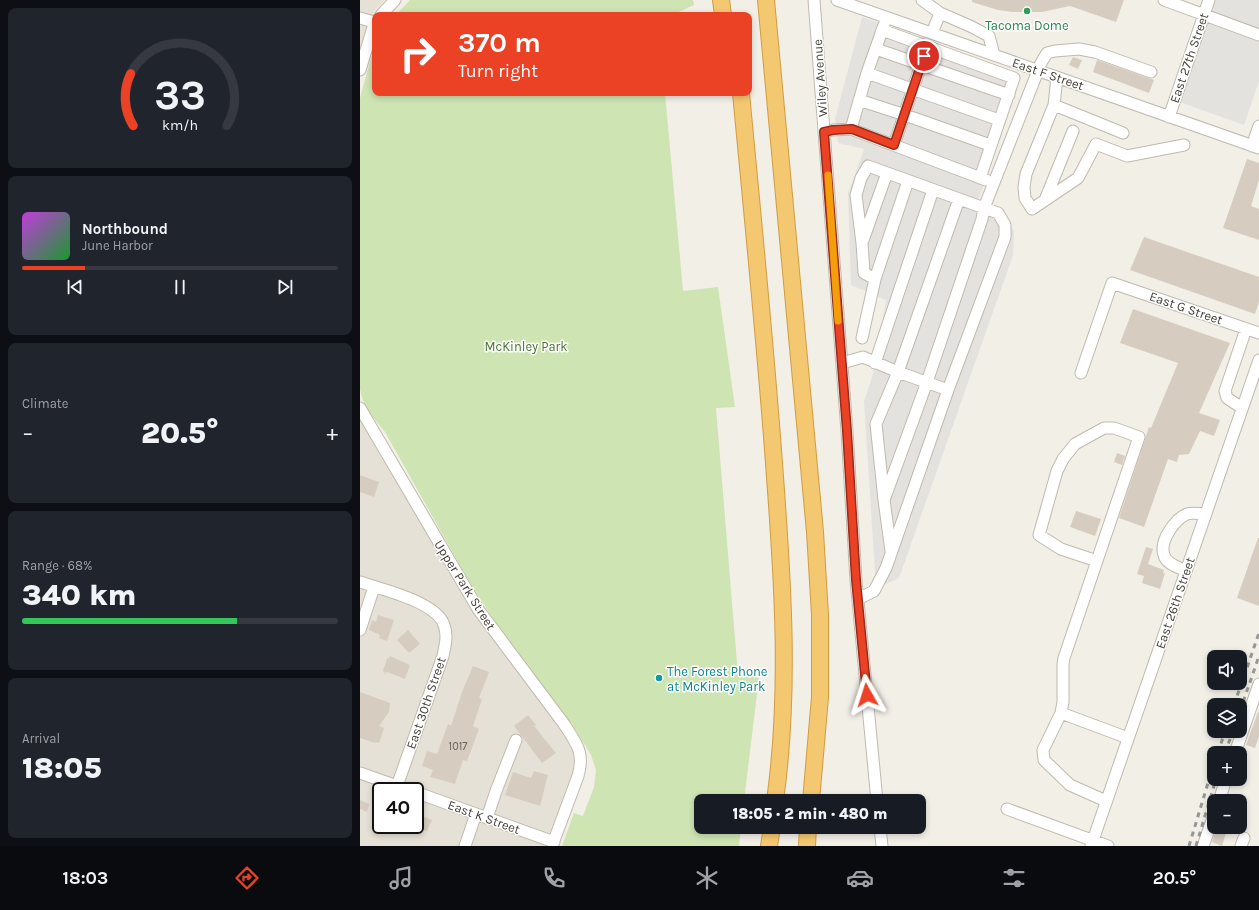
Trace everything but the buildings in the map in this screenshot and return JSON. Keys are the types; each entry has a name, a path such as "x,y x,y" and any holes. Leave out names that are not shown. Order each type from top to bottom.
{"highway":[{"path":"721,0 723,12"},
{"path":"732,0 734,12"},
{"path":"766,0 807,438 820,607 820,697 812,794"},
{"path":"768,28 777,0"},
{"path":"732,96 769,392"},
{"path":"741,96 769,392 785,632 784,718 776,794"},
{"path":"769,846 771,834"},
{"path":"807,846 808,834"}],"street":[{"path":"384,12 395,0"},
{"name":"Wiley Avenue","path":"814,0 842,363 858,599 877,794"},
{"name":"East F Street","path":"837,0 854,3 887,17 1256,147"},
{"path":"922,0 940,13 989,36 994,55"},
{"path":"1164,0 1259,35"},
{"name":"East 27th Street","path":"1168,116 1209,0"},
{"path":"932,33 940,13"},
{"path":"852,129 867,73 887,17"},
{"path":"360,18 372,20"},
{"path":"882,30 1014,78 980,178"},
{"path":"360,70 372,32"},
{"path":"894,145 927,47"},
{"path":"876,49 1009,95"},
{"path":"884,500 927,382 982,219 984,208 1038,70 1047,53 1079,49 1095,52 1151,72"},
{"path":"867,73 1000,120"},
{"path":"1057,77 1054,105 1026,174 1024,198 1032,209 1078,178 1096,144 1127,156 1184,145"},
{"path":"859,100 990,146"},
{"path":"1054,105 1123,133"},
{"path":"1256,147 1259,126"},
{"path":"824,132 852,129 994,182"},
{"path":"1045,200 1073,131"},
{"path":"858,599 874,591 886,568 948,390 1005,237 1005,225 998,213 868,166 861,178 856,195 864,273 875,278"},
{"path":"862,243 887,173"},
{"path":"862,338 875,278 908,181"},
{"path":"875,363 933,190"},
{"path":"891,553 876,424 898,372 959,199"},
{"name":"East G Street","path":"1081,373 1112,283 1259,333"},
{"path":"1242,408 1227,398 1225,391 1246,329"},
{"path":"842,363 863,357 898,372 948,390"},
{"name":"East 26th Street","path":"1092,843 1259,360"},
{"name":"Upper Park Street","path":"360,408 478,609 574,739 581,755 581,765 553,844"},
{"path":"1097,561 1061,548 1039,535 1057,471 1063,459 1075,444 1104,428 1114,428 1139,437 1063,664 1063,702 1061,713 1043,750 1044,760 1070,785 1106,801"},
{"path":"1186,570 1169,562 1164,556 1163,547 1170,528 1178,519 1188,513 1206,514"},
{"path":"360,582 374,587 360,630"},
{"name":"East 30th Street","path":"374,587 424,604 434,611 441,619 446,635 443,656 398,782"},
{"path":"1237,746 1259,684"},
{"path":"1061,713 1128,738"},
{"path":"487,818 516,740"},
{"path":"360,773 386,782"},
{"name":"East K Street","path":"424,795 553,844"},
{"path":"1007,809 1092,843 1108,846"},
{"path":"465,846 476,814"},
{"path":"881,834 882,846"},
{"path":"1203,846 1207,834"}],"shaded area":[{"path":"360,0 385,0 372,12 360,54"},
{"path":"1209,0 1259,0 1259,81 1244,125 1174,100"},
{"path":"862,17 1021,76 978,201 1006,218 1014,231 1013,255 899,578 876,589 864,401 873,374 886,300 851,285 848,194 864,149 838,143 835,119"},
{"path":"360,408 447,557 581,755 552,846 360,846"}],"green space":[{"path":"410,0 693,0 694,5 679,12 399,12"},
{"name":"McKinley Park","path":"372,54 372,96 665,96 683,291 718,287 735,407 716,408 738,675 759,677 745,794 694,794 694,834 740,834 739,846 562,846 574,813 583,816 594,787 596,770 591,755 572,724 559,710 505,636 471,585 385,432 364,402 360,389 360,98"}],"railway":[{"path":"1236,698 1259,633"},
{"path":"1244,698 1259,656"},
{"path":"1220,746 1223,738"},
{"path":"1228,746 1230,738"},
{"path":"1189,846 1207,786"},
{"path":"1196,846 1214,786"}],"slow traffic":[{"path":"828,175 838,321"}],"place":[{"name":"Tacoma Dome","path":"1027,11"},
{"name":"The Forest Phone at McKinley Park","path":"659,678"}],"route":[{"path":"867,695 856,580 847,431 824,132 852,129 894,145 924,56"}]}
